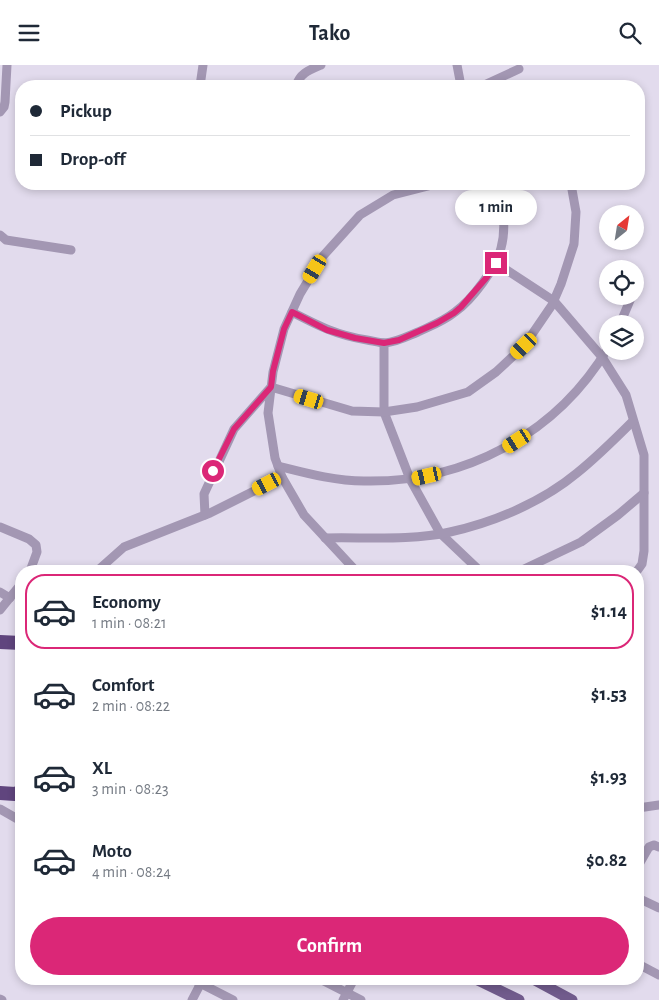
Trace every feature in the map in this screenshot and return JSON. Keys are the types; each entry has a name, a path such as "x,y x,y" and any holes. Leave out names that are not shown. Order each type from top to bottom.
{"highway":[{"path":"0,642 15,643"},
{"path":"0,793 15,794"}],"main road":[{"path":"488,985 519,1000"},
{"path":"554,985 565,998"}],"street":[{"path":"0,112 5,102 6,65"},
{"path":"201,80 202,65"},
{"path":"299,80 305,71 321,65"},
{"path":"458,65 459,80"},
{"path":"495,80 518,69"},
{"path":"350,565 304,515 278,467 268,413 273,371 284,329 300,294 323,256 360,215 393,195 413,190"},
{"path":"292,312 327,330 355,338 384,343 399,340 454,313 487,277 496,263 502,246 504,214 499,190"},
{"path":"271,387 352,411 384,412 417,407 468,392 496,373 524,346 554,301 562,284 574,244 576,212 572,190"},
{"path":"0,235 6,240 71,250"},
{"path":"496,263 554,301 599,354"},
{"path":"384,343 384,412 410,479 440,533 474,565"},
{"path":"278,467 317,475 363,481 410,479 460,468 506,449 541,426 584,383 600,360"},
{"path":"604,360 626,395 644,455 644,551 641,565"},
{"path":"205,515 204,494 234,429 271,387"},
{"path":"325,538 408,536 450,532 492,519 531,503 576,474 633,421"},
{"path":"104,565 124,547 205,515 282,477"},
{"path":"533,565 581,542 644,493"},
{"path":"0,527 28,539 36,545 32,565"},
{"path":"0,592 10,598"},
{"path":"0,609 15,592"},
{"path":"644,807 659,805"},
{"path":"0,809 15,818"},
{"path":"644,856 649,847 654,845 659,847"},
{"path":"644,901 659,907"},
{"path":"644,967 659,975"},
{"path":"192,1000 199,985"},
{"path":"208,985 233,1000"},
{"path":"329,985 345,996 361,1000"}],"route":[{"path":"213,471 234,429 271,387 273,371 284,329 292,312 327,330 355,338 384,343 399,340 454,313 487,277 496,263"}]}
